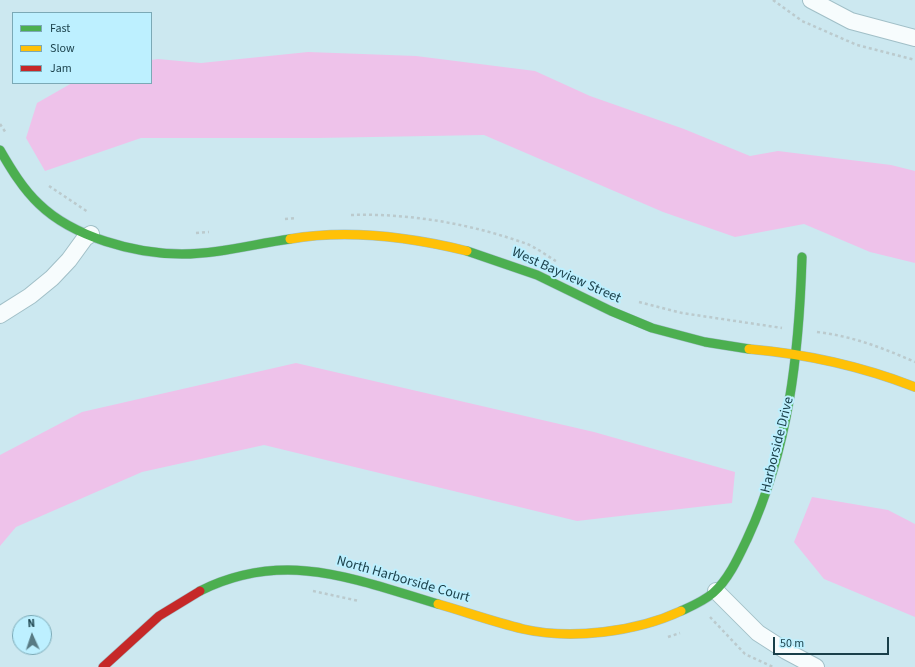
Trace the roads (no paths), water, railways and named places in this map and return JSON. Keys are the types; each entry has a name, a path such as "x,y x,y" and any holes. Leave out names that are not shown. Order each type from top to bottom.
{"street":[{"path":"811,0 851,20 915,38"},
{"name":"West Bayview Street","path":"0,150 25,187 43,208 69,226 113,244 142,252 169,255 196,255 297,238 340,236 383,237 434,244 476,254 517,267 557,284 632,321 666,332 716,345 797,354 842,363 881,374 915,387"},
{"path":"0,315 30,296 52,278 91,234"},
{"name":"Harborside Drive","path":"716,591 735,562 750,532 766,496 778,458 789,409 797,354 802,296 802,257"},
{"name":"North Harborside Court","path":"103,667 146,626 186,598 238,577 264,571 290,569 341,575 523,629 567,634 598,632 653,622 686,609 716,591"},
{"path":"716,591 758,633 781,648 816,667"}]}
